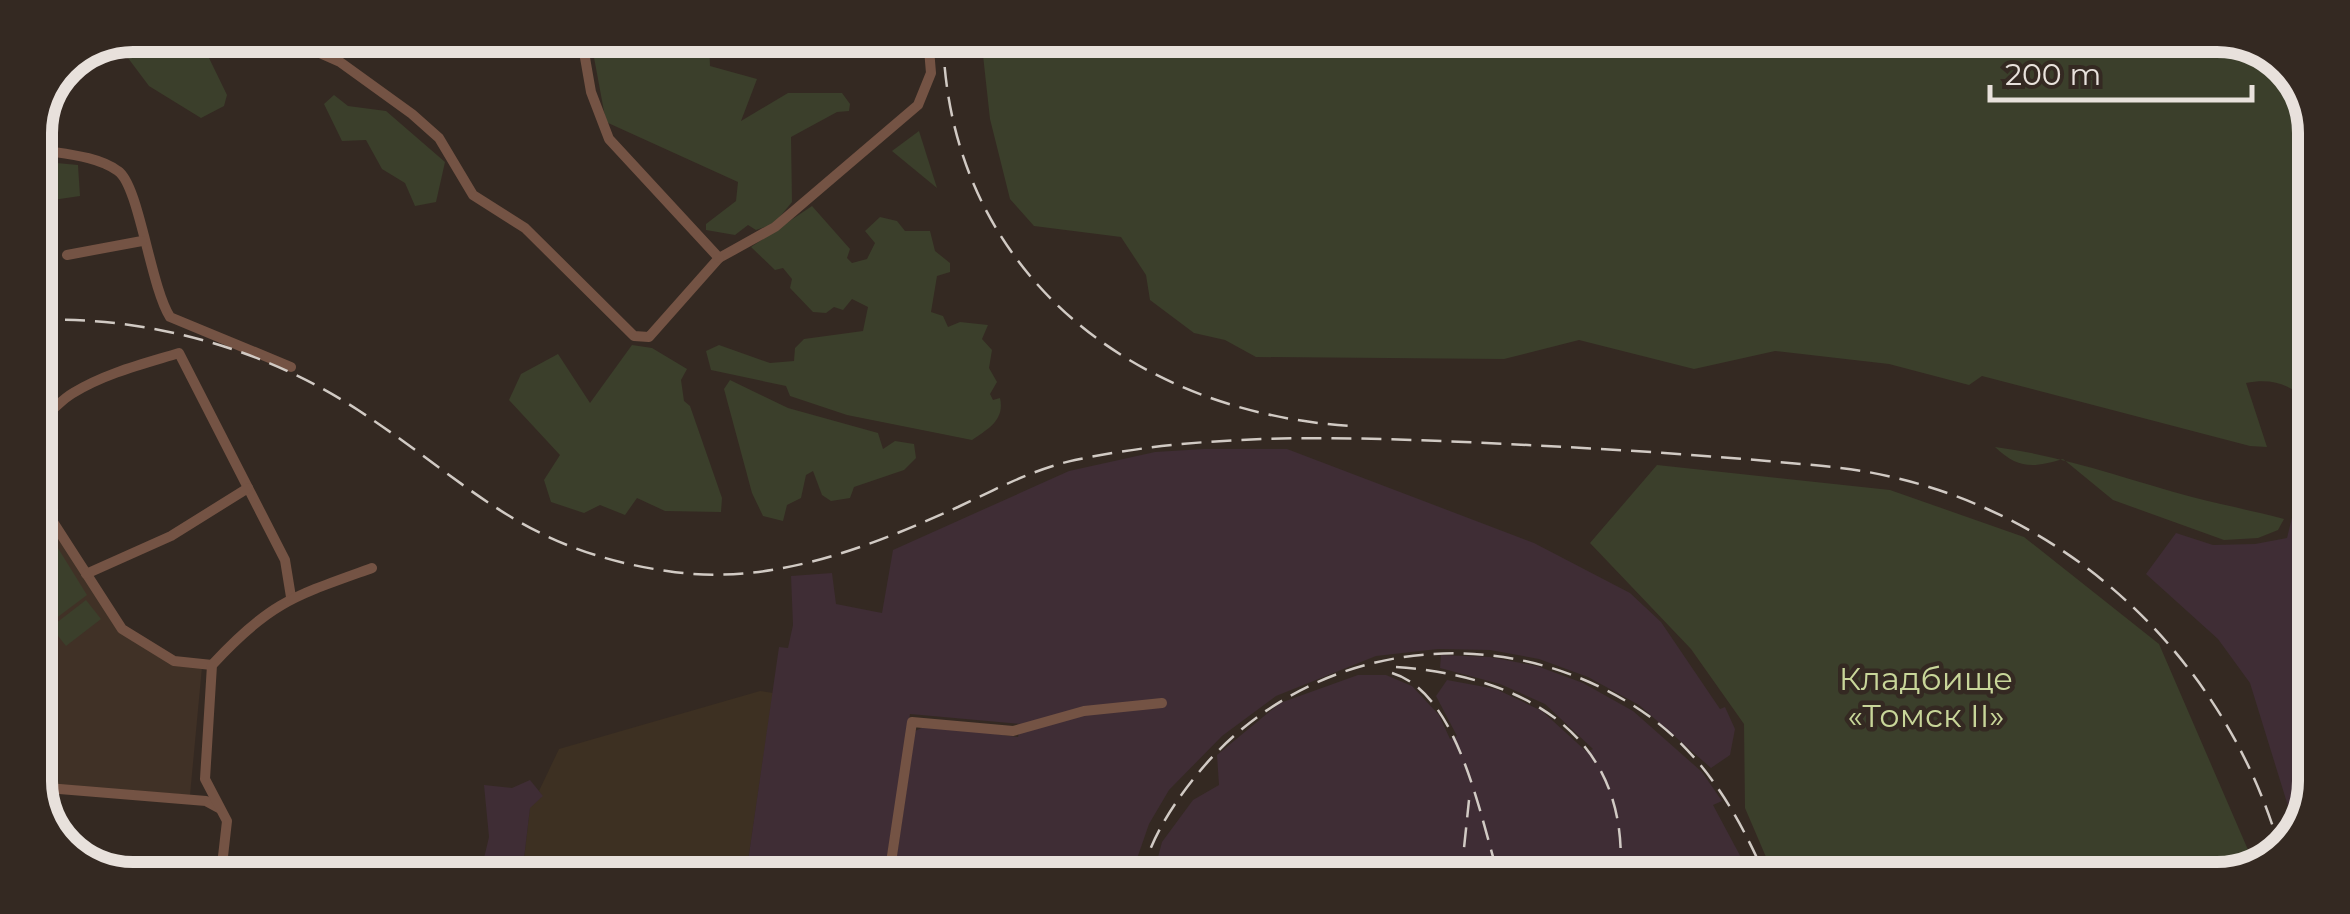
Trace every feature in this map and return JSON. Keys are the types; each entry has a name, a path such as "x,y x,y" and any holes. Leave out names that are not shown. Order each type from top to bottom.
{"street":[{"path":"317,52 340,62 412,114 439,138 473,194 524,228 634,336 649,337 719,258 775,227 918,105 931,73 929,52"},
{"path":"584,52 592,92 609,139 719,258"},
{"path":"52,152 82,157 118,170 135,198 142,242 170,317 291,367"},
{"path":"67,255 142,242"},
{"path":"52,412 70,394 120,370 179,354 285,560 291,597"},
{"path":"86,574 171,536 248,488"},
{"path":"53,522 122,630 174,661 212,665"},
{"path":"223,862 227,820 206,778 212,665 263,613 291,597 372,568"},
{"path":"891,862 912,722 1013,731 1084,711 1162,703"},
{"path":"53,788 206,801 220,808"}],"shaded area":[{"path":"1287,449 1534,543 1630,593 1661,622 1720,709 1725,707 1735,729 1730,755 1711,768 1639,705 1588,677 1539,659 1490,650 1438,649 1376,656 1276,696 1222,736 1169,790 1149,824 1136,862 896,862 915,731 928,725 1018,737 1021,724 910,714 886,862 748,862 779,647 788,648 793,625 791,576 832,573 836,604 882,613 893,550 1069,471 1155,452"},
{"path":"2298,495 2298,781 2290,813 2250,683 2218,639 2146,574 2176,533 2213,545 2287,538"},
{"path":"53,527 119,632 172,664 202,667 190,795 53,784"},
{"path":"1441,655 1490,657 1537,666 1583,683 1633,711 1702,772 1722,801 1713,805 1743,862 1157,862 1162,842 1193,800 1219,785 1217,755 1280,703 1358,675 1386,675 1412,686 1439,715 1450,739 1457,736 1436,696 1447,680 1496,689 1542,711 1587,752 1593,749 1545,704 1500,684 1440,668"},
{"path":"760,691 773,693 748,862 524,862 530,807 542,796 539,791 559,749"},
{"path":"530,780 543,796 530,808 524,862 483,862 489,837 484,785 512,788"}],"green space":[{"path":"219,52 209,58 227,95 224,106 201,118 149,86 124,53"},
{"path":"593,52 709,52 710,66 757,79 741,121 788,93 842,93 850,104 849,111 837,112 791,137 792,202 774,224 756,230 748,225 735,235 706,230 706,224 736,201 738,182 606,122"},
{"path":"983,52 2232,54 2266,69 2281,84 2293,107 2297,128 2297,394 2284,385 2266,381 2246,383 2267,447 2250,446 1982,376 1969,385 1889,364 1775,351 1694,369 1579,340 1504,359 1256,357 1225,340 1194,333 1150,300 1146,275 1121,237 1034,226 1010,199 990,119"},
{"path":"334,95 348,106 386,111 445,162 436,202 415,206 405,183 382,169 366,140 342,141 324,104"},
{"path":"919,131 937,188 892,151"},
{"path":"52,163 78,165 80,196 52,200"},
{"path":"812,206 850,249 847,258 852,263 867,259 875,243 865,231 880,217 897,221 905,231 930,231 935,251 950,263 950,272 937,276 931,312 943,316 948,327 960,322 988,325 982,339 992,350 989,368 997,382 990,394 993,400 1000,398 1001,406 998,418 984,432 972,440 847,415 790,396 786,386 711,370 706,351 719,345 770,363 794,361 795,348 804,339 863,331 868,307 852,299 843,310 834,307 826,313 813,312 790,288 792,279 783,268 775,270 751,247"},
{"path":"632,345 652,348 687,369 681,380 684,401 690,406 722,498 721,512 665,511 637,498 625,515 600,505 584,513 551,502 544,480 560,455 509,400 521,374 558,354 590,403"},
{"path":"730,380 788,408 878,433 883,449 895,441 914,444 916,458 904,470 854,487 850,498 831,501 822,495 813,471 806,475 801,498 787,505 783,521 763,516 752,493 724,389"},
{"path":"1995,447 2021,451 2061,460 2026,465"},
{"path":"2065,461 2284,519 2278,530 2258,538 2224,540 2113,500"},
{"name":"Кладбище «Томск II»","path":"1657,465 1890,490 2024,537 2159,644 2250,854 2217,862 1768,862 1745,808 1744,724 1691,649 1590,543"},
{"path":"53,539 87,595 53,621"},
{"path":"86,600 101,619 66,646 53,626"}],"railway":[{"path":"945,52 953,120 978,194 1016,259 1066,314 1127,358 1196,392 1271,415 1352,426"},
{"path":"52,320 162,330 244,353 283,369 358,410 501,511 536,531 617,561 705,575 743,574 817,560 888,537 1060,464 1187,444 1300,438 1528,445 1767,461 1892,477 1961,498 2025,528 2084,566 2138,611 2185,664 2225,722 2257,785 2275,836"},
{"path":"1146,862 1163,824 1195,777 1238,732 1288,697 1343,672 1401,658 1460,653 1520,660 1578,677 1657,722 1678,740 1713,782 1758,862"},
{"path":"1396,667 1487,684 1526,700 1560,722 1588,751 1608,786 1619,828 1620,862"},
{"path":"1392,673 1415,685 1434,705 1450,731 1464,760 1495,862"},
{"path":"1463,862 1469,800"}]}
